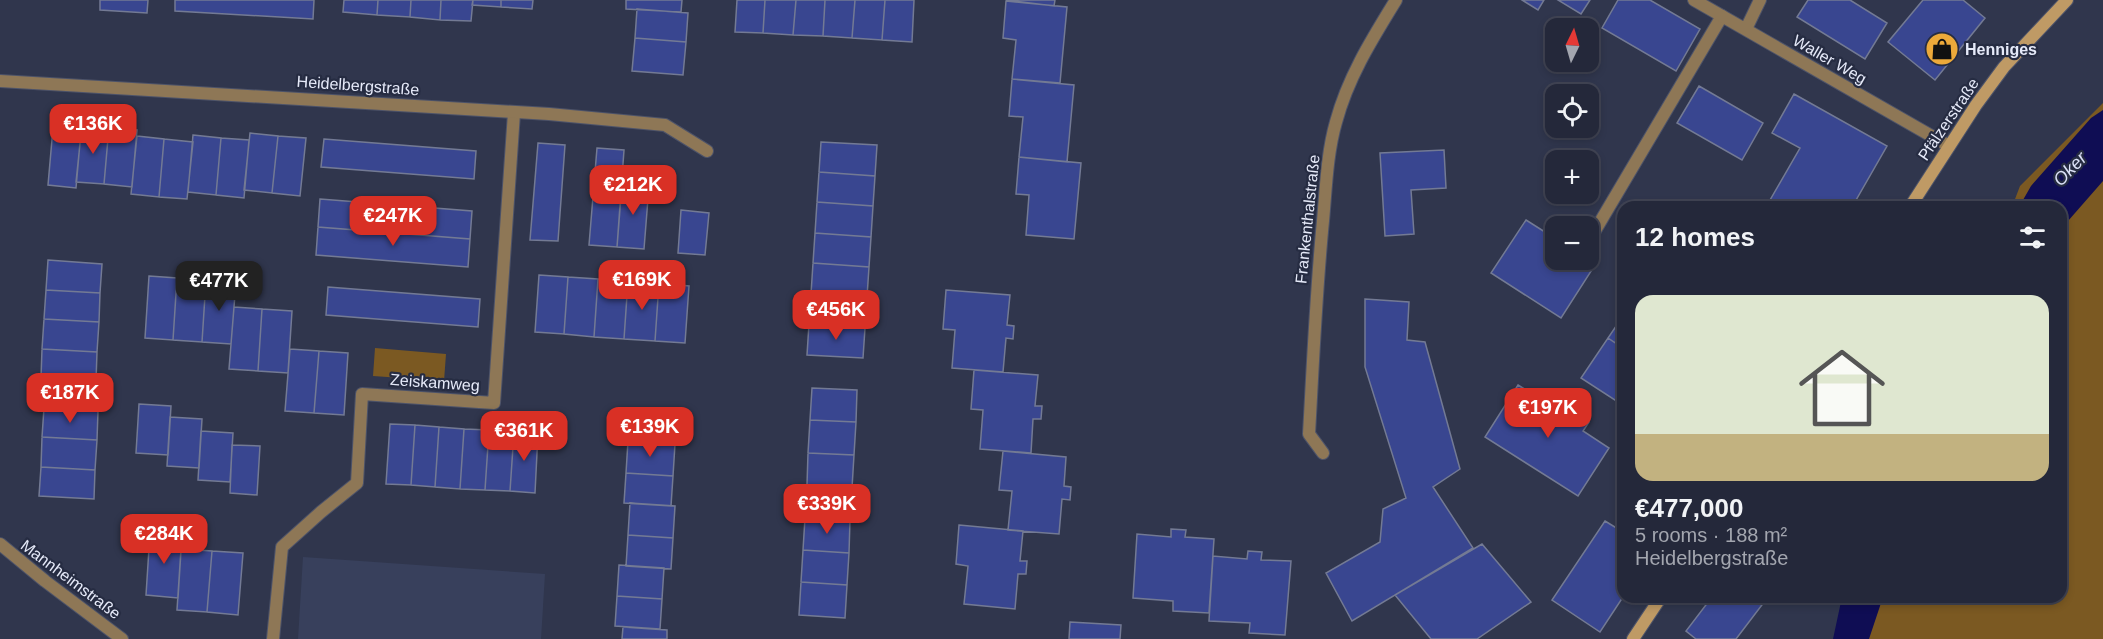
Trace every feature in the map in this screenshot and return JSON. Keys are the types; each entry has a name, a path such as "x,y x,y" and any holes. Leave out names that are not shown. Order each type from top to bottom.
{"street":[{"name":"Frankenthalstraße","path":"1323,453 1310,434 1316,289 1329,158 1335,122 1350,81 1365,50 1396,0"},
{"name":"Waller Weg","path":"1694,0 1949,146"},
{"path":"1746,29 1760,0"},
{"name":"Pfälzerstraße","path":"1914,201 1976,105 2004,67 2067,0"},
{"path":"1599,224 1722,16"},
{"name":"Heidelbergstraße","path":"0,81 549,114 665,125 707,151"},
{"name":"Zeiskamweg","path":"273,639 282,547 357,483 362,394 494,403 514,113"},
{"name":"Mannheimstraße","path":"0,544 123,639"},
{"path":"1633,639 1657,603"}],"shaded area":[{"path":"2103,103 2103,639 1837,639 1848,603 2067,603 2067,201 2014,201 2020,186"},
{"path":"375,348 446,354 444,381 373,376"},
{"path":"303,557 545,574 541,639 298,639"}],"water":[{"name":"Oker","path":"2103,110 2103,181 2067,222 2067,201 2022,201 2031,186 2091,118"},
{"path":"1841,603 1881,603 1869,639 1833,639"}],"building":[{"path":"100,0 148,0 147,13 100,10"},
{"path":"175,0 314,0 313,19 175,11"},
{"path":"344,0 378,0 377,15 343,12"},
{"path":"378,0 411,0 410,17 377,15"},
{"path":"411,0 441,0 440,20 410,17"},
{"path":"441,0 473,0 471,21 440,20"},
{"path":"473,0 501,0 501,7 472,5"},
{"path":"501,0 533,0 532,9 501,7"},
{"path":"626,0 682,0 681,12 626,9"},
{"path":"737,0 765,0 763,33 735,32"},
{"path":"765,0 796,0 793,35 763,33"},
{"path":"796,0 825,0 823,36 793,35"},
{"path":"825,0 855,0 852,38 823,36"},
{"path":"855,0 885,0 882,40 852,38"},
{"path":"885,0 914,0 912,42 882,40"},
{"path":"1006,0 1055,0 1054,6"},
{"path":"1522,0 1544,0 1538,10"},
{"path":"1558,0 1590,0 1581,14"},
{"path":"1618,0 1650,0 1700,29 1676,71 1602,28"},
{"path":"1808,0 1850,0 1887,23 1865,59 1797,17"},
{"path":"1923,0 1963,0 1985,18 1935,80 1888,42"},
{"path":"1006,1 1067,7 1060,83 1012,79 1016,40 1003,38"},
{"path":"637,9 688,13 686,42 635,38"},
{"path":"635,38 686,42 683,75 632,71"},
{"path":"1012,79 1074,85 1067,162 1019,157 1023,117 1009,116"},
{"path":"1699,86 1763,123 1742,160 1677,123"},
{"path":"1794,94 1887,146 1855,201 1769,201 1800,148 1772,133"},
{"path":"82,125 109,127 104,184 76,182"},
{"path":"109,127 137,130 132,187 104,184"},
{"path":"53,128 81,131 76,188 48,185"},
{"path":"250,133 278,136 272,193 244,190"},
{"path":"193,135 221,138 216,195 188,192"},
{"path":"137,136 164,139 159,197 131,194"},
{"path":"278,136 306,138 300,196 272,193"},
{"path":"221,138 249,140 244,198 216,195"},
{"path":"164,139 193,142 187,199 159,197"},
{"path":"324,139 476,151 474,179 321,167"},
{"path":"821,142 877,145 875,176 819,172"},
{"path":"538,143 565,145 558,241 530,240"},
{"path":"597,148 624,150 617,247 589,245"},
{"path":"1444,150 1446,188 1411,190 1414,234 1385,236 1380,153"},
{"path":"1019,157 1081,163 1074,239 1026,235 1029,195 1016,194"},
{"path":"819,172 875,176 873,206 817,202"},
{"path":"622,184 649,186 644,249 617,247"},
{"path":"320,199 472,211 470,239 318,227"},
{"path":"817,202 873,206 871,237 815,233"},
{"path":"681,210 709,213 705,255 678,253"},
{"path":"1526,220 1545,232 1545,270 1592,270 1561,318 1491,273"},
{"path":"318,227 470,239 468,267 316,255"},
{"path":"815,233 871,237 869,267 813,263"},
{"path":"48,260 102,264 100,293 46,290"},
{"path":"813,263 869,267 867,297 811,294"},
{"path":"539,275 568,277 564,334 535,332"},
{"path":"149,276 177,278 173,340 145,338"},
{"path":"568,277 598,279 594,337 564,334"},
{"path":"177,278 206,280 202,342 173,340"},
{"path":"598,279 628,281 624,339 594,337"},
{"path":"206,280 236,282 231,344 202,342"},
{"path":"628,281 659,283 655,341 624,339"},
{"path":"659,283 689,286 685,343 655,341"},
{"path":"328,287 480,299 478,327 326,315"},
{"path":"46,290 100,293 99,322 44,319"},
{"path":"946,290 1010,295 1007,325 1014,326 1013,339 1006,338 1003,372 952,368 955,330 943,329"},
{"path":"811,294 867,297 865,328 809,324"},
{"path":"1365,299 1409,302 1407,340 1425,342 1460,469 1433,487 1473,548 1352,621 1326,573 1380,542 1383,509 1406,498 1365,367"},
{"path":"234,307 262,309 258,371 229,369"},
{"path":"262,309 292,311 288,373 258,371"},
{"path":"44,319 99,322 97,352 42,349"},
{"path":"809,324 865,328 863,358 807,355"},
{"path":"1617,325 1617,344 1608,338"},
{"path":"1608,338 1617,344 1617,401 1581,378"},
{"path":"42,349 97,352 96,381 41,378"},
{"path":"290,349 319,351 314,413 285,411"},
{"path":"319,351 348,353 344,415 314,413"},
{"path":"974,370 1038,375 1035,406 1042,406 1041,419 1033,419 1031,453 980,449 983,410 971,409"},
{"path":"46,378 100,382 98,411 44,408"},
{"path":"1518,385 1542,400 1546,395 1589,422 1583,431 1609,448 1578,496 1485,437"},
{"path":"812,388 857,390 856,422 810,420"},
{"path":"139,404 171,406 168,455 136,453"},
{"path":"44,408 98,411 97,440 42,437"},
{"path":"170,417 202,419 199,468 167,466"},
{"path":"810,420 856,422 854,455 808,453"},
{"path":"390,424 415,425 411,485 386,484"},
{"path":"415,425 439,427 435,487 411,485"},
{"path":"439,427 464,429 460,489 435,487"},
{"path":"464,429 489,430 485,490 460,489"},
{"path":"489,430 514,432 510,491 485,490"},
{"path":"201,431 233,433 230,482 198,480"},
{"path":"514,432 538,433 535,493 510,491"},
{"path":"42,437 97,440 95,470 41,467"},
{"path":"628,441 675,444 673,476 626,473"},
{"path":"232,445 260,446 257,495 230,493"},
{"path":"1003,451 1066,457 1064,486 1071,487 1070,500 1062,499 1059,534 1008,530 1012,491 999,490"},
{"path":"808,453 854,455 852,488 807,485"},
{"path":"41,467 95,470 94,499 39,496"},
{"path":"626,473 673,476 671,506 624,503"},
{"path":"807,485 852,488 850,520 805,518"},
{"path":"630,503 675,506 673,538 628,535"},
{"path":"805,518 850,520 849,553 803,550"},
{"path":"1605,521 1617,528 1617,603 1619,603 1600,632 1552,600"},
{"path":"959,525 1023,531 1020,561 1027,561 1026,574 1018,574 1015,609 964,604 968,566 956,564"},
{"path":"1171,529 1186,530 1185,537 1214,539 1209,613 1173,611 1173,601 1133,598 1137,534 1171,537"},
{"path":"150,533 182,535 178,598 146,595"},
{"path":"628,535 673,538 671,569 626,566"},
{"path":"1482,544 1531,602 1477,639 1431,639 1395,595"},
{"path":"181,549 212,551 207,612 177,610"},
{"path":"803,550 849,553 847,585 801,582"},
{"path":"212,551 243,553 238,615 207,612"},
{"path":"1248,551 1262,552 1261,560 1291,561 1285,635 1249,633 1250,623 1209,621 1213,556 1247,559"},
{"path":"619,565 664,568 662,599 617,596"},
{"path":"801,582 847,585 845,618 799,615"},
{"path":"617,596 662,599 660,629 615,626"},
{"path":"1707,603 1763,603 1736,639 1696,639 1686,631"},
{"path":"1070,622 1121,625 1120,639 1069,639"},
{"path":"623,627 667,630 667,639 622,639"}],"place":[{"name":"Henniges","path":"1942,49"}]}
